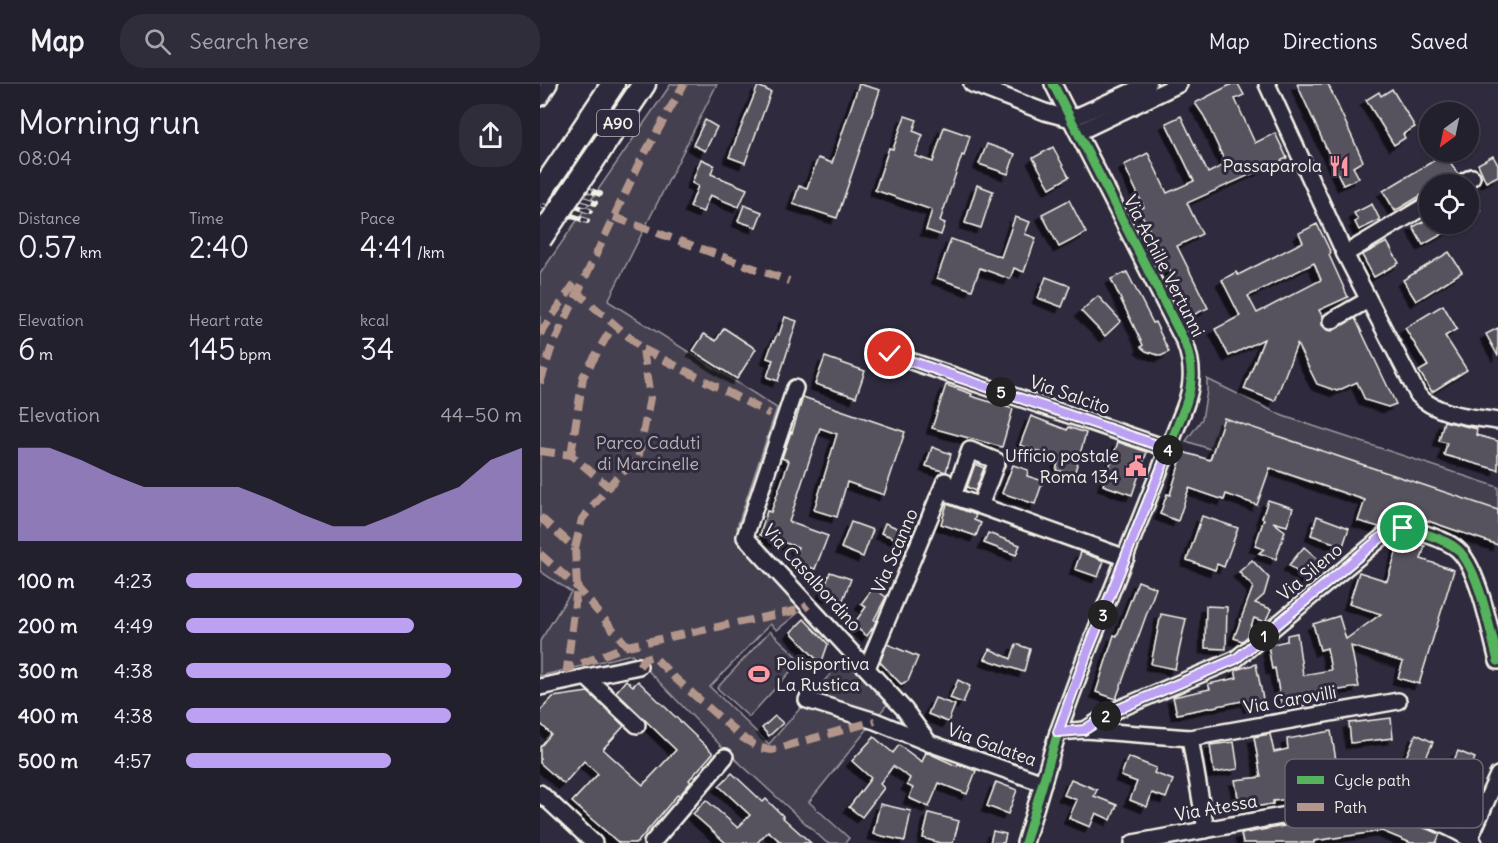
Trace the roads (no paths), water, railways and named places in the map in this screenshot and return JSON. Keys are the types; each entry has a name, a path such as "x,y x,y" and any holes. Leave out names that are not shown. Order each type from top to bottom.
{"highway":[{"name":"A90","path":"540,193 613,84"},
{"name":"A90","path":"540,239 644,84"}],"street":[{"path":"540,99 549,84"},
{"path":"972,84 1076,126 1133,99 1179,84"},
{"name":"Via Achille Vertunni","path":"1025,843 1058,732 1087,653 1169,449 1191,389 1192,374 1188,351 1053,84"},
{"path":"1133,99 1148,84"},
{"path":"1267,84 1345,254 1416,392 1434,407 1498,421"},
{"path":"1345,254 1419,210"},
{"path":"1331,321 1368,300"},
{"name":"Via Salcito","path":"890,354 1169,449"},
{"name":"Via Casalbordino","path":"795,388 745,537 904,709"},
{"name":"Via Scanno","path":"867,668 945,482"},
{"path":"980,506 1126,558"},
{"name":"Via Sileno","path":"1084,730 1114,711 1236,659 1384,535 1397,528 1410,529 1440,539 1457,549 1462,555 1477,584 1498,661"},
{"path":"540,687 639,666"},
{"path":"586,677 637,725"},
{"name":"Via Galatea","path":"807,700 875,721 929,743 1043,783"},
{"name":"Via Carovilli","path":"1058,732 1084,730 1190,738 1398,701"},
{"name":"Via Galatea","path":"904,709 929,743"},
{"path":"1190,738 1206,830"},
{"path":"652,843 725,757"},
{"path":"1483,813 1498,775"},
{"path":"540,793 594,843"},
{"name":"Via Atessa","path":"1133,843 1285,816"},
{"name":"Via Atessa","path":"1443,828 1472,841"}],"railway":[{"path":"540,174 600,194"},
{"path":"540,184 595,203"},
{"path":"540,195 590,211"},
{"path":"540,205 587,221"}],"place":[{"name":"Passaparola","path":"1339,166"},
{"name":"Ufficio postale Roma 134","path":"1136,466"},
{"name":"Polisportiva La Rustica","path":"759,674"}],"park label":[{"name":"Parco Caduti di Marcinelle","path":"648,454"}]}
